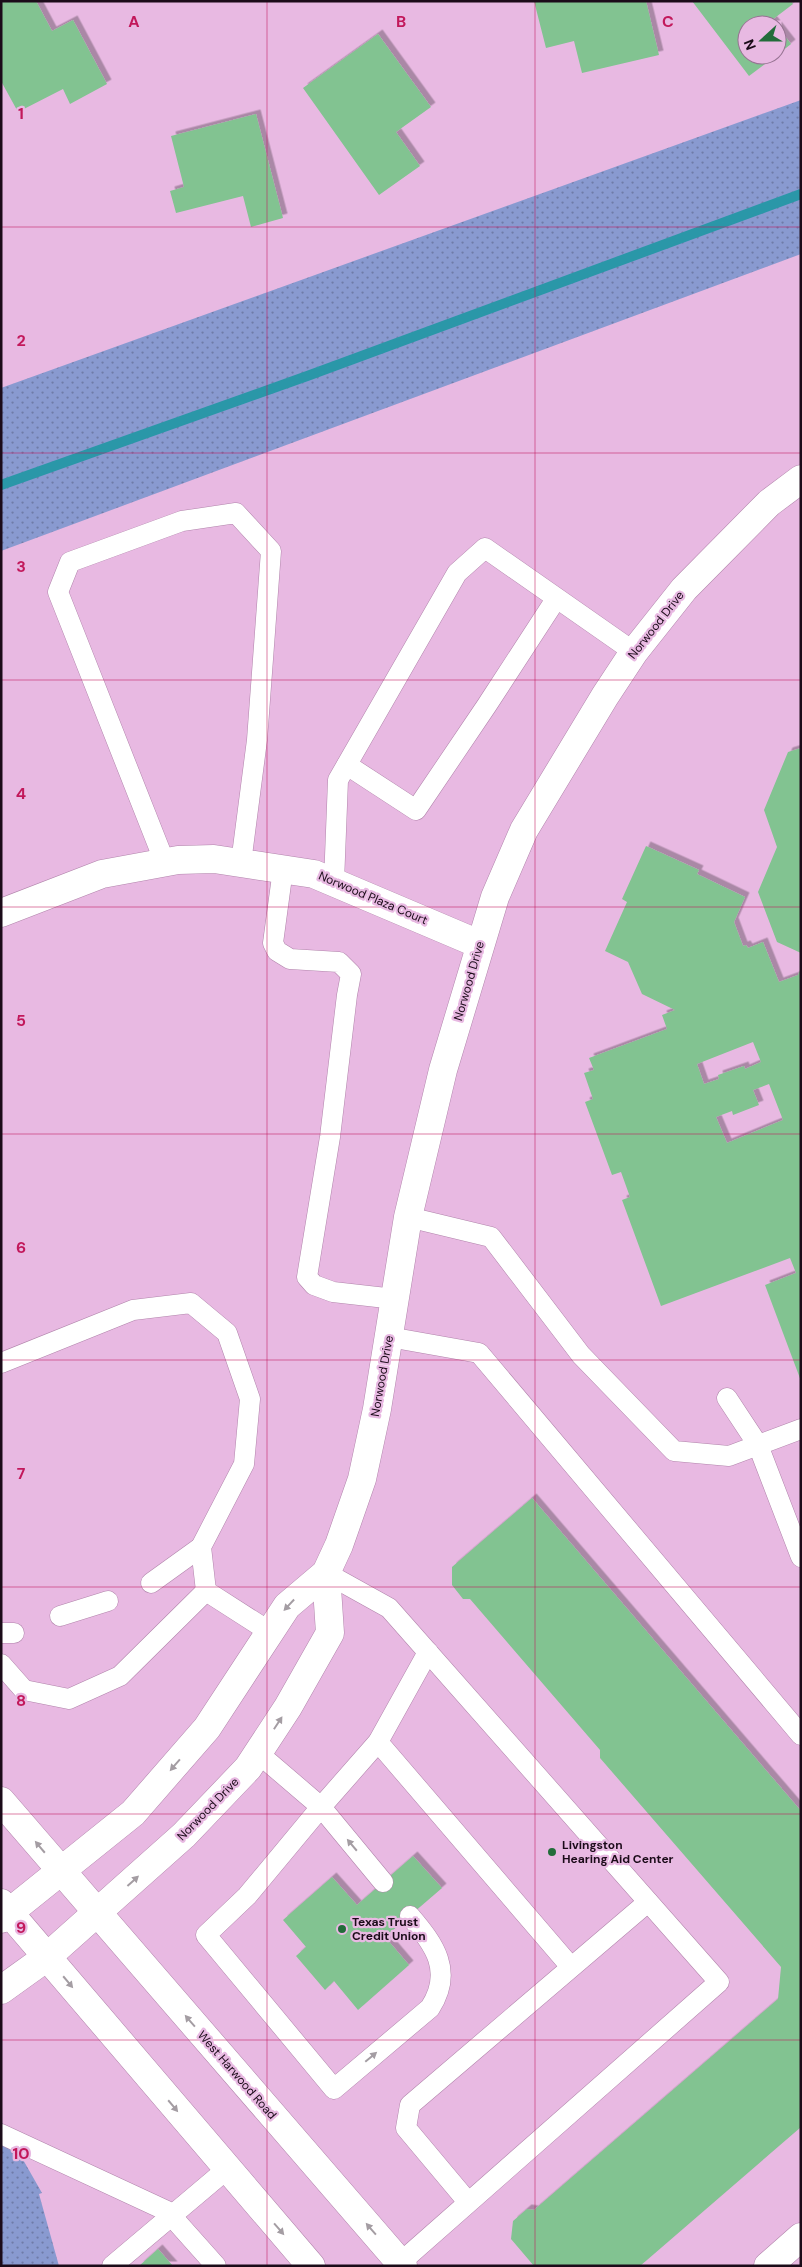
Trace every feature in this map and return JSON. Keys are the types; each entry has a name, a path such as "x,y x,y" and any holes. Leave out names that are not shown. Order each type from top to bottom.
{"main road":[{"name":"Norwood Drive","path":"9,1917 67,1878 133,1812 201,1735 287,1606 326,1573 339,1544 362,1479 378,1409 408,1217 443,1070 495,897 524,830 600,704 634,652 684,589 769,503 801,479"},
{"name":"Norwood Plaza Court","path":"1,913 102,874 165,862 214,859 314,874 480,944"},
{"name":"Norwood Drive","path":"1,1990 47,1957 184,1835 248,1768 288,1707 330,1633 326,1573"},
{"name":"West Harwood Road","path":"1,1800 401,2264"},
{"path":"9,1917 47,1957 311,2266"},
{"path":"768,2266 801,2237"}],"lane":[{"path":"165,862 58,592 70,562 182,521 236,513 271,551 257,740 241,863"},
{"path":"334,882 338,780 457,573 485,548 634,652"},
{"path":"347,765 416,810 556,599"},
{"path":"283,869 273,943 277,951 290,960 339,962 351,974 346,995 330,1137 307,1277 314,1285 333,1292 395,1299"},
{"path":"408,1217 491,1237 581,1355 674,1451 729,1456 801,1429"},
{"path":"1,1363 133,1310 191,1304 227,1332 250,1399 244,1464 201,1547 151,1583"},
{"path":"389,1337 479,1354 801,1735"},
{"path":"727,1398 758,1445 801,1557"},
{"path":"201,1547 206,1591"},
{"path":"326,1573 389,1608 719,1982 468,2202 401,2264"},
{"path":"206,1591 270,1632"},
{"path":"1,1664 24,1690 69,1699 120,1676 206,1591"},
{"path":"60,1616 108,1601"},
{"path":"410,1916 430,1940 437,1953 441,1968 437,1997 430,2008 334,2089 206,1936 247,1896 320,1807 378,1742 428,1652"},
{"path":"378,1742 571,1967"},
{"path":"258,1753 320,1807 383,1882"},
{"path":"468,2202 406,2128 410,2105 648,1902"},
{"path":"1,2134 171,2215 216,2266"},
{"path":"112,2266 227,2169"}],"shaded area":[{"path":"801,100 801,254 1,551 1,388"},
{"path":"1,2121 42,2193 39,2194 59,2266 1,2266"}],"building":[{"path":"5,1 36,1 52,31 73,20 107,84 70,104 63,89 18,112 1,81 1,3"},
{"path":"534,1 646,1 659,55 582,73 574,41 546,48"},
{"path":"692,1 791,1 793,4 779,15 737,15 737,60"},
{"path":"378,34 431,107 396,132 420,166 379,195 303,88"},
{"path":"787,39 791,44 787,47"},
{"path":"741,65 764,65 749,76"},
{"path":"256,114 283,218 251,227 243,196 176,213 170,191 184,187 171,136"},
{"path":"801,748 801,953 777,942 758,892 777,847 764,810 788,752"},
{"path":"646,846 699,870 697,874 745,897 734,922 743,946 746,945 748,948 763,942 779,982 798,975 801,968 801,1381 765,1285 796,1273 790,1258 661,1306 622,1200 630,1197 621,1172 612,1175 585,1102 593,1099 584,1073 594,1070 589,1058 667,1029 662,1015 675,1010 642,994 628,962 605,951 627,902 622,899","holes":["753,1042 761,1062 745,1069 744,1066 718,1075 719,1079 704,1084 697,1064","769,1084 783,1120 727,1143 716,1117 732,1111 733,1115 759,1105 753,1090"]},
{"path":"532,1498 801,1811 801,2127 640,2266 534,2266 511,2239 513,2221 527,2209 534,2210 778,1999 781,1967 600,1758 600,1750 470,1599 463,1599 452,1585 452,1567"},
{"name":"Texas Trust Credit Union","path":"413,1856 442,1888 385,1937 409,1965 358,2010 334,1981 325,1990 296,1956 306,1947 283,1920 332,1877 357,1905"},
{"path":"158,2249 173,2266 139,2266"}],"waterway":[{"path":"1,485 310,375 801,194"}],"place":[{"name":"Livingston Hearing Aid Center","path":"552,1852"},
{"name":"Texas Trust Credit Union","path":"342,1929"}]}
